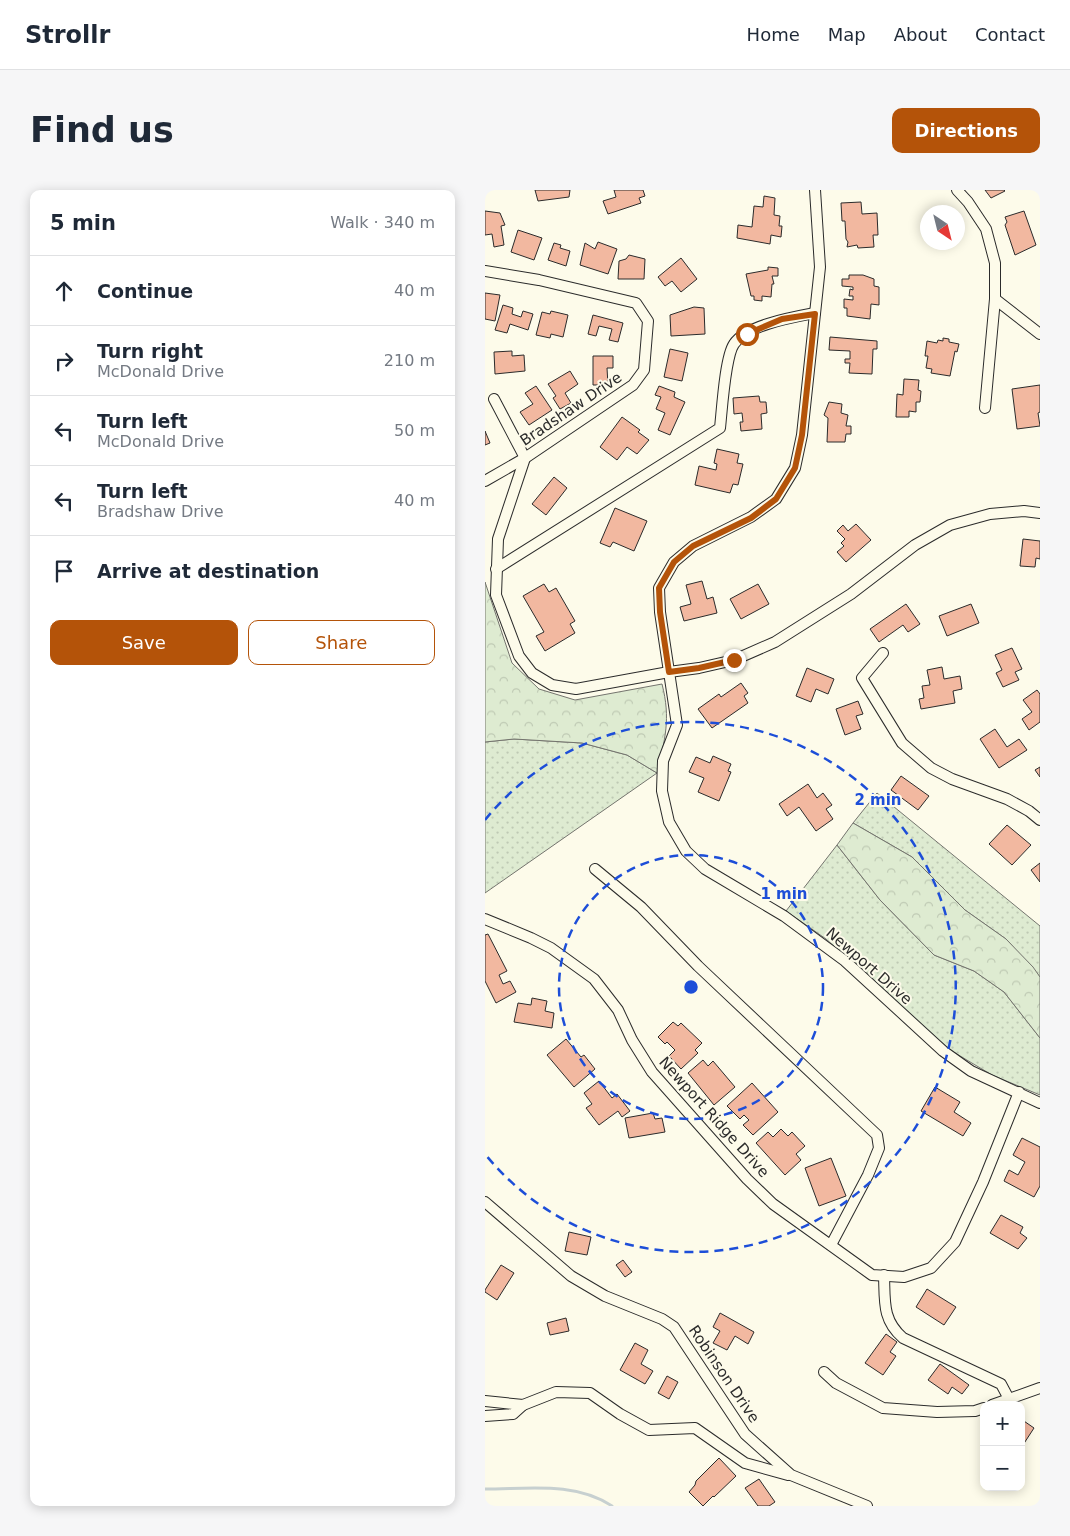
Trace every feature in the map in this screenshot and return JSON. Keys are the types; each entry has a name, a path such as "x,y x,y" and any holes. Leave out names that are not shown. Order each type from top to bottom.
{"street":[{"name":"Newport Drive","path":"815,190 820,266 802,435 795,468 776,499 751,518 693,546 674,562 659,588 660,612 677,725 663,761 662,791 669,822 686,851 705,869 784,916 845,961 943,1051 971,1071 1040,1102"},
{"path":"957,190 968,202 986,229 995,262 995,299 985,408"},
{"name":"Bradshaw Drive","path":"485,271 539,280 636,303 649,321 644,370 633,385 525,458 498,539 496,595 519,656 532,673 552,685 576,689 699,668 734,660 775,642 851,594 915,545 949,525 990,514 1024,511 1040,512"},
{"path":"995,299 1040,334"},
{"path":"496,569 720,428 728,361 734,344 747,334 782,319 815,314"},
{"path":"485,481 525,458 494,399"},
{"path":"883,653 862,678 902,743 931,768 952,779 1007,799 1029,811 1040,820"},
{"path":"595,869 641,907 698,966 877,1135 879,1148 868,1175 831,1245"},
{"name":"Newport Ridge Drive","path":"485,919 551,948 594,980 618,1010 632,1040 652,1072 747,1179 773,1204 872,1275 905,1277 931,1268 955,1242 983,1182 1019,1092"},
{"name":"Robinson Drive","path":"485,1202 571,1276 605,1296 662,1319 674,1328 745,1434 791,1476 867,1506"},
{"path":"884,1276 885,1308 893,1330 903,1338 1001,1384 1009,1399"},
{"path":"824,1372 836,1383 883,1408 937,1412 980,1409"},
{"path":"1003,1401 1040,1388"},
{"path":"485,1416 513,1414 523,1405 556,1392 590,1393 620,1414 649,1430 695,1428 745,1463 791,1476"},
{"path":"485,1401 523,1405"}],"green space":[{"path":"485,582 512,663 539,689 575,700 662,684 665,696 666,729 657,773 627,755 582,743 514,739 485,742"},
{"path":"514,739 582,743 627,755 657,773 485,893 485,742"},
{"path":"877,793 1040,926 1040,977 1006,939 965,910 912,857 853,823"},
{"path":"853,823 912,857 965,910 1006,939 1033,967 1040,977 1040,1038 1004,992 974,971 934,955 880,900 837,845"},
{"path":"837,845 880,900 934,955 974,971 1004,992 1040,1038 1040,1095 992,1075 950,1050 826,939 786,911"}],"building":[{"path":"535,190 570,190 569,197 538,201"},
{"path":"614,190 643,190 645,196 639,198 641,203 608,214 603,201 616,197"},
{"path":"985,190 1004,190 1005,191 991,198"},
{"path":"764,196 775,198 774,215 780,216 779,226 782,226 781,237 771,235 770,244 737,238 738,225 752,227 754,206 763,207"},
{"path":"861,202 862,214 877,213 878,235 873,235 874,247 858,248 857,245 847,247 848,242 846,239 845,221 842,221 841,203"},
{"path":"485,211 500,213 505,225 501,226 504,245 494,247 492,234 485,235"},
{"path":"1024,211 1036,245 1015,255 1005,225 1007,222 1005,217"},
{"path":"518,230 542,238 534,260 511,252"},
{"path":"598,242 617,249 608,274 580,265 585,243 595,249"},
{"path":"554,243 561,245 560,248 570,251 566,266 548,260"},
{"path":"629,255 645,259 644,279 618,279 619,261 626,259"},
{"path":"681,258 697,279 681,292 672,281 665,286 658,277"},
{"path":"768,267 778,268 778,276 772,276 774,284 772,284 771,297 762,296 762,301 754,300 754,296 751,296 746,274 768,270"},
{"path":"849,275 863,275 874,279 874,286 879,287 879,305 871,304 870,319 847,316 847,308 844,308 844,299 853,300 853,296 849,296 850,289 853,290 853,287 842,286 842,279 849,279"},
{"path":"485,293 500,295 495,321 485,319"},
{"path":"503,305 513,308 512,314 521,317 523,311 533,314 528,330 510,324 507,333 495,330"},
{"path":"694,307 704,308 705,334 671,336 670,315"},
{"path":"551,311 568,315 563,337 551,334 550,338 536,335 542,312 550,314"},
{"path":"593,315 623,323 618,342 609,340 612,329 599,326 596,336 588,334"},
{"path":"830,337 877,341 877,349 873,349 872,374 849,373 850,363 845,363 845,359 850,359 850,351 829,350"},
{"path":"943,338 949,339 949,342 959,344 957,352 955,351 950,376 931,373 932,369 926,368 928,356 925,356 927,341 937,343 938,340 943,341"},
{"path":"670,349 688,353 682,381 664,377"},
{"path":"512,351 512,356 524,355 525,371 495,374 494,352"},
{"path":"593,356 613,356 613,368 607,368 608,385 593,385"},
{"path":"570,371 578,384 565,393 571,403 560,409 553,398 556,396 548,384"},
{"path":"904,379 919,380 920,402 916,402 916,412 909,411 909,417 896,417 897,394 903,395"},
{"path":"1040,385 1040,412 1038,413 1040,426 1017,429 1012,389"},
{"path":"536,386 552,410 529,425 520,412 533,404 525,393"},
{"path":"659,386 675,392 674,397 685,402 670,435 658,430 665,413 656,409 661,397 655,395"},
{"path":"759,396 760,402 766,402 767,413 761,414 762,429 741,431 742,413 734,414 733,398"},
{"path":"829,402 842,404 841,413 848,415 846,426 851,426 851,434 846,434 845,442 827,442 828,418 824,415"},
{"path":"622,417 640,430 638,432 649,440 637,454 627,447 617,460 600,447"},
{"path":"485,431 490,443 485,445"},
{"path":"717,449 739,454 737,463 743,464 738,485 733,484 730,493 695,485 699,466 716,470 717,464 714,463"},
{"path":"554,477 567,488 546,515 532,504"},
{"path":"615,508 647,521 634,551 613,542 610,547 600,543"},
{"path":"856,524 871,540 846,562 837,552 844,546 841,543 845,539 837,531 843,525 848,531"},
{"path":"1023,539 1040,541 1040,559 1036,558 1035,567 1020,566"},
{"path":"702,581 707,599 713,597 717,613 684,621 680,607 691,604 686,585"},
{"path":"544,584 549,592 556,588 575,621 570,624 575,633 545,651 536,636 544,632 523,596"},
{"path":"758,584 769,604 741,619 730,599"},
{"path":"906,604 920,624 908,632 903,625 879,642 870,629"},
{"path":"971,604 979,623 947,636 939,616"},
{"path":"1012,648 1022,669 1015,672 1019,680 1003,687 996,673 1002,670 995,655"},
{"path":"942,667 944,679 960,676 962,689 953,691 955,703 921,709 919,699 924,698 922,686 930,685 927,670"},
{"path":"807,668 834,679 828,694 816,689 811,702 796,696"},
{"path":"741,683 748,693 744,696 748,703 712,728 698,709 719,694 721,697"},
{"path":"1037,690 1040,694 1040,722 1029,730 1022,719 1032,712 1023,700"},
{"path":"858,701 863,714 856,716 861,729 845,735 836,709"},
{"path":"995,729 1007,747 1019,739 1027,750 999,768 980,739"},
{"path":"713,756 731,764 728,771 731,772 719,801 698,792 704,778 689,772 696,757 710,763"},
{"path":"1040,767 1040,777 1035,770"},
{"path":"901,776 929,796 918,810 891,790"},
{"path":"808,784 817,798 823,793 832,805 826,809 833,819 816,831 799,807 787,816 779,804"},
{"path":"1007,825 1031,845 1012,865 989,844"},
{"path":"1040,863 1040,882 1031,870"},
{"path":"488,934 507,971 499,975 503,984 510,981 516,992 496,1003 485,981 485,935"},
{"path":"532,998 547,1001 545,1011 554,1013 552,1028 514,1022 518,1003 531,1005"},
{"path":"673,1022 678,1026 681,1023 702,1043 695,1050 698,1053 681,1069 669,1056 675,1050 658,1037"},
{"path":"566,1039 581,1057 584,1055 595,1069 574,1087 547,1055"},
{"path":"703,1060 708,1066 713,1061 735,1087 714,1105 688,1073"},
{"path":"599,1081 612,1098 617,1094 630,1111 622,1117 618,1111 599,1125 586,1108 592,1104 584,1093"},
{"path":"752,1083 778,1112 753,1135 743,1125 749,1120 744,1115 740,1119 727,1106"},
{"path":"935,1087 960,1102 954,1112 971,1123 963,1136 921,1111"},
{"path":"653,1113 655,1119 662,1118 665,1132 629,1138 625,1118"},
{"path":"781,1129 788,1136 792,1132 805,1146 796,1154 801,1160 785,1175 756,1143 768,1132 773,1137"},
{"path":"1022,1138 1040,1147 1040,1186 1034,1197 1004,1181 1009,1170 1018,1175 1025,1162 1013,1155"},
{"path":"831,1158 846,1196 819,1206 805,1168"},
{"path":"1001,1215 1023,1227 1020,1233 1027,1238 1018,1249 990,1233"},
{"path":"569,1232 591,1237 587,1255 565,1251"},
{"path":"623,1260 632,1272 625,1277 616,1265"},
{"path":"501,1265 514,1273 497,1300 485,1292 485,1290"},
{"path":"927,1289 956,1307 944,1325 916,1307"},
{"path":"720,1313 754,1332 748,1344 735,1336 727,1350 713,1343 720,1331 713,1327"},
{"path":"566,1318 569,1331 550,1335 547,1323"},
{"path":"886,1334 897,1342 890,1352 896,1356 883,1375 865,1363"},
{"path":"635,1343 648,1350 641,1364 653,1371 645,1384 620,1370"},
{"path":"940,1364 969,1385 962,1394 952,1387 948,1394 928,1380"},
{"path":"667,1376 678,1382 669,1399 658,1393"},
{"path":"1025,1422 1034,1428 1025,1442"},
{"path":"719,1458 736,1476 703,1506 689,1492 696,1481"},
{"path":"759,1479 775,1502 769,1506 758,1506 745,1488"}],"waterway":[{"path":"485,1489 550,1488 567,1490 598,1498 612,1506"}],"route":[{"path":"734,660 699,668 669,672 660,612 659,588 674,562 693,546 751,518 776,499 795,468 802,435 815,314 782,319 747,334"}]}
